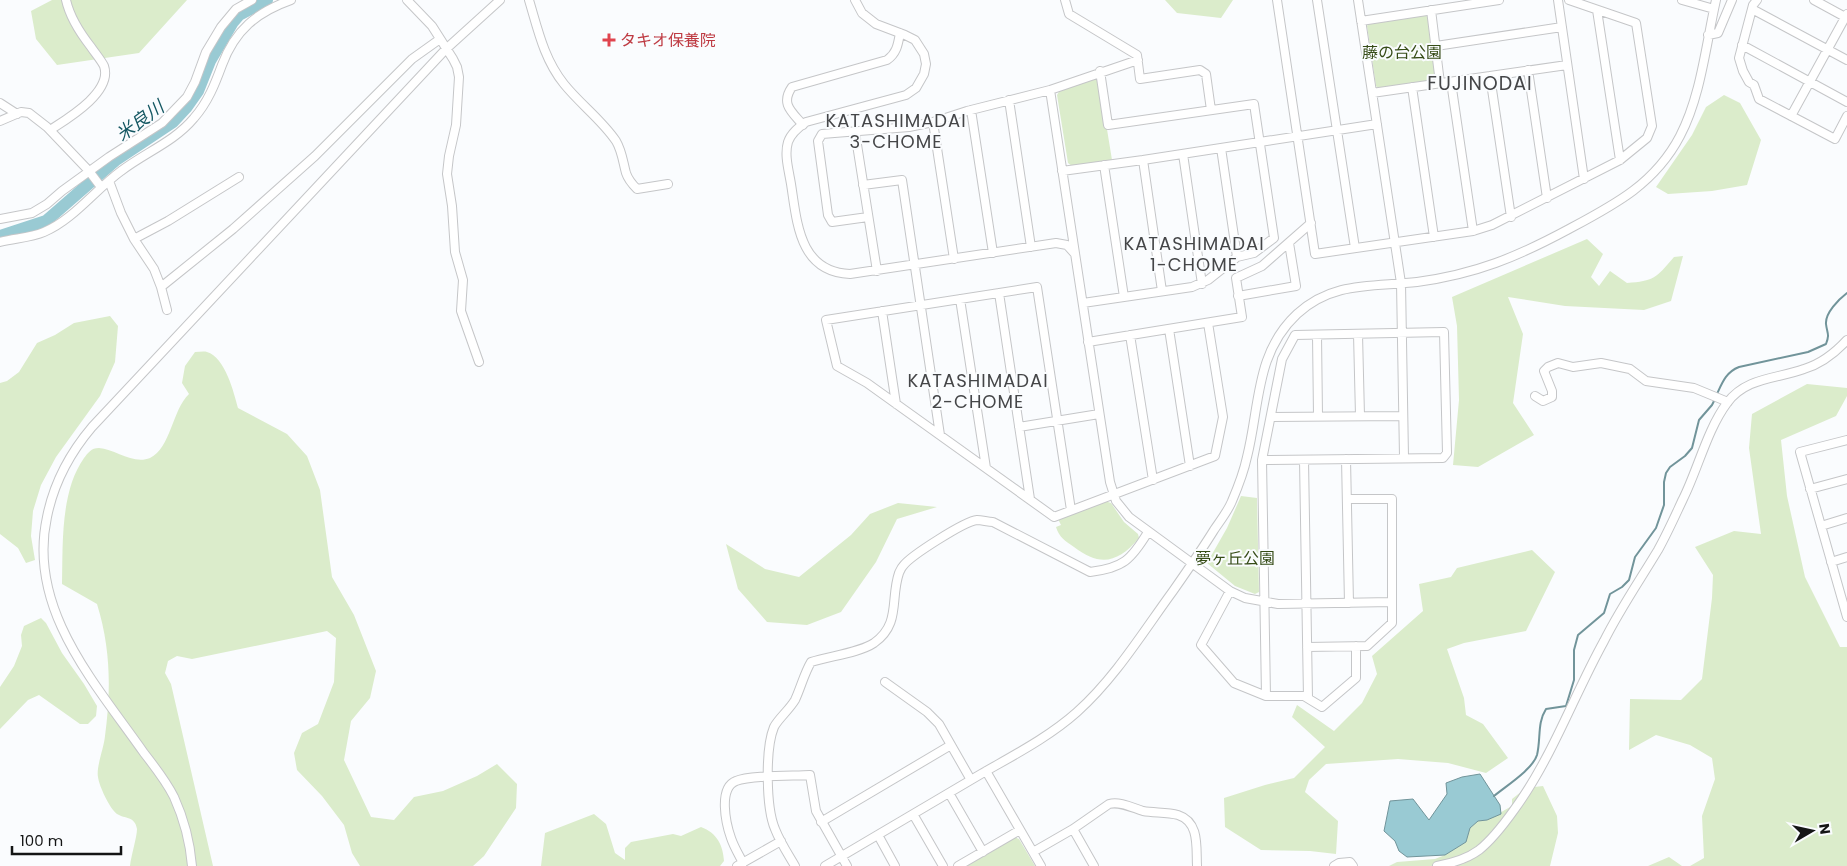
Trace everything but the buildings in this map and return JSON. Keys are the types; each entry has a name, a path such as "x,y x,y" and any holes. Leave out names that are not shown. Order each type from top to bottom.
{"street":[{"path":"50,130 86,106 104,80 104,66 73,20 66,0"},
{"path":"0,219 32,213 139,136 162,123 180,107 191,91 206,52 222,27 236,9 252,0"},
{"path":"0,242 32,237 45,232 64,220 100,186 132,163 172,139 194,118 209,99 223,63 239,33 258,16 292,0"},
{"path":"407,0 432,26 457,68 459,76 456,125 447,174 452,206 455,252 463,280 462,311 478,362"},
{"path":"192,866 188,836 174,797 76,655 56,616 47,586 43,558 45,527 52,498 69,459 92,427 446,49 500,0"},
{"path":"529,0 545,54 563,82 617,142 625,163 626,174 632,184 636,189 668,184"},
{"path":"855,0 859,9 870,20 914,40 924,54 926,64 924,74 916,88 906,95 812,120 803,125 790,138 787,153 799,234 803,244 818,262 833,270 850,274 1062,243 1070,248 1075,256"},
{"path":"1065,0 1069,14 1137,55 1140,79 1200,70 1206,74 1211,110"},
{"path":"1277,0 1315,254 1473,231 1511,217 1620,160 1647,138 1652,126 1636,23 1569,0"},
{"path":"1316,0 1355,248"},
{"path":"1358,0 1401,283 1404,458"},
{"path":"1361,21 1499,0"},
{"path":"1558,0 1584,178"},
{"path":"1682,0 1714,9"},
{"path":"825,866 1058,728 1094,696 1110,677 1192,564 1231,504 1247,458 1262,371 1270,350 1280,333 1296,315 1307,306 1334,291 1359,286 1401,283 1461,275 1498,264 1616,204 1658,169 1680,136 1694,101 1716,0"},
{"path":"1708,35 1718,33 1732,0"},
{"path":"1757,0 1752,9 1739,58 1743,71 1749,82 1754,84 1759,99 1835,139 1847,116"},
{"path":"1791,116 1846,16 1814,0"},
{"path":"1752,9 1847,60"},
{"path":"1431,10 1440,83"},
{"path":"1597,10 1620,160"},
{"path":"1436,46 1562,27"},
{"path":"803,125 787,105 786,98 792,87 887,60 892,57 896,49 900,33"},
{"path":"161,288 233,229 300,170 412,59 440,39"},
{"path":"1742,46 1847,102"},
{"path":"868,217 832,222 828,215 818,141 822,134 909,127 933,122 971,110 1050,90 1100,71 1138,60"},
{"path":"1372,93 1567,65"},
{"path":"1528,70 1547,198"},
{"path":"1082,303 1202,284 1237,257 1254,253 1274,238 1254,104 1108,125 1100,71"},
{"path":"1490,76 1511,217"},
{"path":"1451,82 1473,231"},
{"path":"1412,87 1434,237"},
{"path":"1050,90 1110,482 1113,494 1126,515 1230,591 1245,598 1264,602 1306,604 1392,602"},
{"path":"1009,100 1031,247"},
{"path":"0,103 17,114"},
{"path":"971,110 993,253"},
{"path":"0,121 17,114 29,113 50,130 100,186"},
{"path":"933,122 954,259"},
{"path":"1062,171 1377,124"},
{"path":"855,132 877,270"},
{"path":"1221,148 1237,257"},
{"path":"1183,154 1202,284"},
{"path":"1143,160 1162,291"},
{"path":"1104,165 1124,297"},
{"path":"134,239 240,177"},
{"path":"863,186 902,180 940,435"},
{"path":"109,181 121,213 134,239 154,269 167,310"},
{"path":"1088,342 1242,317 1236,278 1262,266 1311,222"},
{"path":"1238,296 1296,286 1289,243"},
{"path":"1071,510 1037,287 826,320 837,366 867,383 1054,516 1071,510 1113,494 1153,480 1215,456 1223,417 1208,322"},
{"path":"999,293 1030,499"},
{"path":"960,299 986,468"},
{"path":"882,311 896,404"},
{"path":"1169,329 1190,466"},
{"path":"1262,460 1443,458 1447,453 1444,332 1295,335 1282,359 1262,460 1266,696"},
{"path":"1358,334 1360,416"},
{"path":"1130,335 1153,480"},
{"path":"1317,335 1318,416"},
{"path":"1438,866 1458,861 1487,842 1511,815 1535,780 1604,641 1669,529 1725,400 1757,381 1792,373 1819,362 1835,352 1847,340"},
{"path":"1535,396 1542,401 1552,397 1552,391 1544,370 1558,362 1573,367 1602,363 1630,369 1646,381 1694,388 1725,400"},
{"path":"1019,427 1099,414"},
{"path":"1271,417 1403,416"},
{"path":"1847,440 1800,452 1831,562 1844,599 1847,617"},
{"path":"1346,459 1349,603"},
{"path":"1304,460 1308,698"},
{"path":"1810,489 1847,479"},
{"path":"1307,647 1366,646 1392,623 1392,499 1347,499"},
{"path":"1821,526 1847,518"},
{"path":"796,866 781,841 772,818 768,777 769,751 774,726 790,709 811,662 849,652 873,643 890,625 899,575 903,566 964,524 977,520 992,522 1090,572 1106,570 1124,564 1137,550 1148,532"},
{"path":"1831,562 1847,557"},
{"path":"1230,591 1201,646 1234,683 1266,696 1304,696 1322,707 1356,678 1356,646"},
{"path":"885,682 927,712 939,724 971,780"},
{"path":"822,822 951,745"},
{"path":"986,771 1041,866"},
{"path":"781,841 740,864 727,827 724,795 729,786 736,781 810,775 816,811 847,866"},
{"path":"949,793 982,852"},
{"path":"1033,852 1112,803 1158,814 1178,815 1189,822 1193,828 1197,866"},
{"path":"914,814 944,866"},
{"path":"1072,829 1094,866"},
{"path":"958,866 1020,830"},
{"path":"878,835 895,866"},
{"path":"1334,866 1346,862 1350,862 1353,866"}],"green space":[{"path":"52,0 187,0 139,53 57,65 36,39 31,11"},
{"path":"1165,0 1233,0 1221,18 1177,13"},
{"name":"藤の台公園","path":"1425,15 1429,18 1437,80 1379,89 1376,86 1367,26 1369,23"},
{"path":"1094,77 1099,80 1112,160 1072,166 1068,163 1057,95 1060,90"},
{"path":"1724,95 1740,103 1761,140 1747,185 1712,191 1668,194 1656,187 1692,135 1706,107"},
{"path":"1587,239 1603,254 1591,277 1599,286 1610,271 1627,283 1643,281 1658,274 1674,257 1683,256 1671,301 1644,310 1565,306 1508,297 1523,334 1513,403 1534,435 1478,467 1453,465 1459,400 1457,326 1452,297"},
{"path":"110,316 118,326 115,362 100,396 56,457 41,485 33,511 31,536 35,560 26,563 18,548 0,534 0,383 7,381 19,372 37,343 55,335 74,323"},
{"path":"195,352 207,352 219,361 228,376 238,408 287,434 307,456 320,490 332,577 354,615 376,671 370,698 351,721 344,760 371,817 394,820 414,797 443,791 477,776 497,764 517,784 516,808 484,856 473,866 360,866 352,853 344,825 322,796 297,770 294,753 302,733 318,724 334,682 336,638 327,631 192,659 177,656 168,661 165,673 171,684 213,866 130,866 137,832 136,825 132,820 120,816 114,811 105,797 98,777 98,768 105,736 109,686 102,621 97,604 62,584 64,519 76,472 90,451 99,448 105,449 137,460 144,460 157,453 163,446 183,401 189,394 182,383 185,366"},
{"path":"1807,384 1847,388 1847,396 1836,416 1781,440 1787,496 1805,577 1840,647 1847,647 1847,866 1690,866 1704,858 1702,816 1715,779 1712,758 1690,745 1656,735 1629,750 1630,699 1681,700 1702,679 1713,575 1695,547 1734,531 1761,534 1749,448 1752,414"},
{"name":"夢ヶ丘公園","path":"1241,496 1257,498 1259,592 1255,594 1235,586 1207,563 1227,528"},
{"path":"1105,501 1111,503 1124,522 1138,534 1139,538 1124,553 1116,557 1100,560 1092,558 1068,543 1056,527 1061,525 1058,519"},
{"path":"898,503 937,507 897,519 876,562 841,612 807,625 767,622 738,589 726,544 765,569 799,577 851,535 870,514"},
{"path":"1532,550 1555,572 1526,631 1464,643 1447,649 1464,698 1466,715 1483,724 1508,758 1486,773 1448,763 1398,759 1326,764 1309,780 1305,792 1338,821 1336,854 1310,851 1261,850 1225,827 1224,798 1294,778 1325,747 1292,717 1297,705 1334,731 1362,703 1377,674 1372,656 1423,611 1419,584 1451,577 1457,568"},
{"path":"41,618 46,623 62,653 97,706 96,716 88,724 80,724 39,695 28,700 0,729 0,687 14,666 22,646 21,635 24,626"},
{"path":"1543,786 1557,816 1558,833 1550,866 1389,866 1397,862 1435,859 1445,855 1466,842 1470,828 1478,821 1487,820 1512,806 1512,799 1526,788"},
{"path":"594,814 606,824 615,853 625,860 625,848 631,842 673,834 681,836 701,827 718,840 721,845 724,861 720,866 541,866 545,833"},
{"path":"1014,837 1019,839 1035,866 963,866"},
{"path":"1669,857 1682,866 1648,866"}],"water":[{"path":"1480,774 1500,805 1501,814 1487,820 1478,821 1470,828 1466,842 1445,855 1407,857 1399,851 1395,841 1384,831 1390,801 1413,799 1429,820 1447,794 1446,783 1462,777"}],"waterway":[{"name":"米良川","path":"0,236 46,221 116,160 173,122 198,91 210,61 233,22 239,15 267,0"},
{"path":"1717,394 1728,375 1739,367 1808,352 1826,344 1828,336 1826,320 1828,315 1847,293"},
{"path":"1494,796 1525,771 1537,755 1540,725 1546,709 1566,706 1574,680 1574,650 1578,635 1604,613 1610,594 1629,580 1635,557 1656,528 1664,505 1666,473 1670,467 1692,448 1699,420 1715,399"}],"place":[{"name":"タキオ保養院","path":"609,40"}],"district":[{"name":"FUJINODAI","path":"1480,83"},
{"name":"KATASHIMADAI 3-CHOME","path":"896,131"},
{"name":"KATASHIMADAI 1-CHOME","path":"1194,254"},
{"name":"KATASHIMADAI 2-CHOME","path":"978,391"}]}
